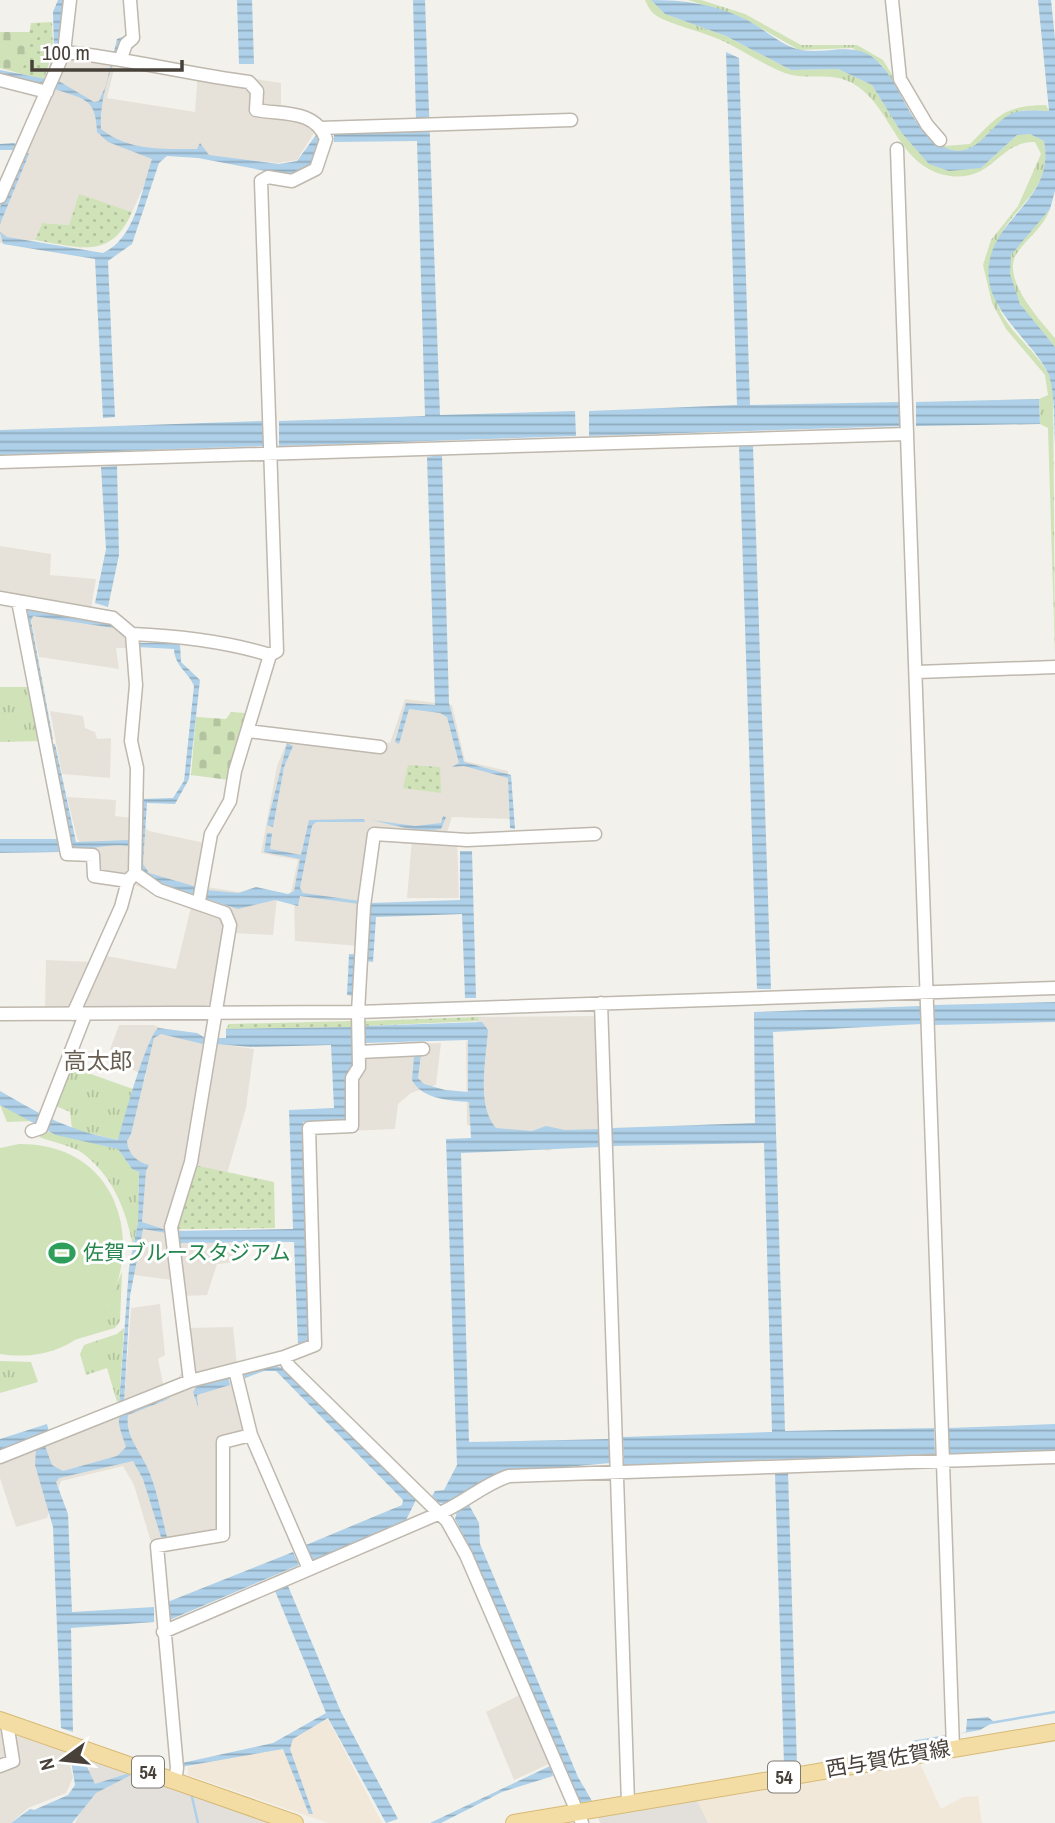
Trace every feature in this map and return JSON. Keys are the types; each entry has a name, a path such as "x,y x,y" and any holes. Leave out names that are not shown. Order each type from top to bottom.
{"main road":[{"name":"54","path":"3,1722 295,1823"},
{"name":"西与賀佐賀線","path":"514,1823 580,1818 628,1803 1055,1732"}],"street":[{"path":"0,197 64,52 70,0"},
{"path":"117,57 133,38 130,0"},
{"path":"892,0 900,79 927,125 940,140"},
{"path":"64,52 117,57 202,76 249,82 257,92 256,110 305,115 320,128 326,145 316,169 292,181 268,177 261,181 276,651 270,655 235,771 230,802 211,834 200,896"},
{"path":"0,80 50,85"},
{"path":"320,128 570,120"},
{"path":"897,149 953,1748"},
{"path":"0,462 908,434"},
{"path":"0,598 113,618 132,634 177,636 241,646 270,655"},
{"path":"18,601 67,854 93,855 94,876 132,877 159,890 200,896 225,913 230,925 191,1162 171,1227 190,1381"},
{"path":"40,1125 132,877 137,768 131,741 136,685 132,634"},
{"path":"916,672 1055,667"},
{"path":"248,731 380,747"},
{"path":"0,1457 190,1381 284,1357 315,1345 309,1128 352,1126 352,1078 359,1067 364,906 374,834 467,840 595,834"},
{"path":"0,1014 359,1012 1055,988"},
{"path":"601,1003 628,1803"},
{"path":"359,1052 423,1049"},
{"path":"284,1357 289,1366 440,1513 466,1555 580,1818"},
{"path":"235,1370 251,1435 309,1569"},
{"path":"175,1781 177,1768 157,1546 223,1535 225,1479 220,1447 223,1442 251,1435"},
{"path":"163,1632 468,1501 494,1481 509,1476 1055,1457"},
{"path":"0,1766 13,1761 3,1722"}],"shaded area":[{"path":"69,48 116,61 107,98 195,112 198,70 281,83 281,109 319,125 297,160 278,163 160,151 132,212 79,195 69,225 42,223 35,240 0,243 0,206"},
{"path":"0,546 51,554 50,575 96,579 91,608 111,612 137,648 116,648 119,669 39,657 27,600 0,594"},
{"path":"405,699 452,705 465,761 508,771 510,819 452,817 447,832 457,836 459,898 407,898 412,839 376,839 360,946 295,941 294,899 291,892 298,860 261,853 277,766 291,732 390,743"},
{"path":"50,711 83,716 85,728 95,732 97,739 111,738 110,778 62,774"},
{"path":"67,797 116,800 115,816 132,818 149,831 205,843 207,887 277,898 273,935 234,933 223,996 202,1008 45,1008 46,960 92,962 96,954 176,969 191,907 132,884 89,878 90,859 77,838"},
{"path":"599,1016 603,1131 548,1151 467,1125 466,1043 479,1017"},
{"path":"119,1025 153,1025 205,1042 254,1049 246,1108 227,1174 194,1166 177,1229 236,1245 236,1262 217,1264 207,1295 183,1296 172,1280 134,1275 141,1227 143,1169 122,1147 146,1075 106,1060"},
{"path":"441,1043 436,1085 411,1093 398,1104 395,1129 349,1131 349,1047"},
{"path":"160,1304 165,1355 158,1359 164,1388 175,1384 183,1370 187,1328 233,1327 237,1365 255,1437 226,1445 229,1478 226,1538 154,1552 134,1485 123,1466 61,1481 47,1518 16,1527 0,1478 0,1463 50,1443 124,1403 131,1308"},
{"path":"521,1694 551,1763 514,1780 486,1712"},
{"path":"328,1719 382,1823 328,1823 188,1775 188,1767 277,1745"},
{"path":"0,1728 67,1751 73,1778 66,1793 28,1808 11,1823 0,1823"},
{"path":"86,1756 276,1823 75,1823 93,1786"},
{"path":"919,1761 941,1809 963,1797 978,1796 982,1823 708,1823 697,1800"},
{"path":"697,1800 708,1823 600,1823 598,1817"}],"green space":[{"path":"645,0 651,0 665,14 726,36 791,70 838,69 872,85 901,132 981,168 1017,135 1030,134 1044,141 1043,172 1031,195 998,240 993,274 998,307 1004,318 1040,361 1053,384 1055,656 1048,428 1040,424 1039,399 1048,395 1045,375 1006,329 992,303 983,265 991,240 1018,206 1041,154 1035,142 1023,143 1013,148 976,173 950,176 932,171 906,149 877,106 866,93 852,83 844,79 785,73 723,41 659,17 651,11"},
{"path":"688,0 701,0 745,14 801,45 857,45 883,60 926,130 944,146 970,144 995,119 1020,107 1046,105 1049,111 1024,110 1009,115 974,147 961,152 944,148 924,132 881,64 852,48 799,50 743,18"},
{"path":"52,22 53,50 44,79 22,74 31,23"},
{"path":"0,32 30,32 22,74 0,68"},
{"path":"79,194 132,212 124,228 114,238 92,247 35,240 42,223 69,225"},
{"path":"1050,209 1017,253 1013,263 1014,274 1024,298 1055,338 1055,347 1021,305 1010,281 1009,268 1013,251"},
{"path":"0,687 30,687 41,741 0,742"},
{"path":"231,712 245,713 229,780 191,775 196,717 226,719"},
{"path":"408,765 440,767 441,793 403,788"},
{"path":"479,1017 478,1021 364,1026 365,1021"},
{"path":"353,1021 353,1027 226,1029 229,1024"},
{"path":"71,1067 133,1089 118,1140 72,1129 70,1112 56,1106"},
{"path":"0,1105 33,1121 7,1122"},
{"path":"46,1131 118,1149 132,1169 139,1172 138,1222 133,1246 122,1207 102,1171 81,1152 39,1137"},
{"name":"佐賀ブルースタジアム","path":"19,1144 68,1154 101,1180 119,1216 122,1257 111,1297 87,1331 50,1352 0,1354 0,1148"},
{"path":"194,1165 274,1182 275,1228 177,1229"},
{"path":"122,1272 120,1321 115,1328 74,1340 107,1306"},
{"path":"124,1328 117,1402 107,1368 86,1375 80,1354 84,1345 117,1334"},
{"path":"0,1361 31,1362 38,1382 0,1393"}],"water":[{"path":"58,0 66,0 57,80 94,102 99,101 106,85 117,39 130,34 112,66 102,105 101,129 112,136 146,147 197,149 200,143 209,155 279,164 297,161 316,135 321,139 313,163 292,176 198,158 167,156 159,163 132,244 108,261 115,417 103,418 95,259 3,244 0,232 7,237 103,253 114,246 130,225 152,159 108,142 97,132 91,106 81,98 54,89 55,85 46,86 0,75 0,70 46,79 54,51 53,12"},
{"path":"237,0 252,0 254,64 239,64"},
{"path":"413,0 425,0 440,415 575,411 576,436 279,446 279,421 425,416 417,141 334,142 334,133 416,120"},
{"path":"651,0 711,6 734,14 787,45 801,50 843,49 863,52 872,57 889,75 925,133 935,142 956,151 972,147 1012,113 1027,110 1049,111 1038,0 1051,0 1055,39 1055,191 1050,209 1011,255 1010,274 1020,304 1055,347 1055,444 1049,375 1001,310 993,296 989,280 989,264 994,247 1041,178 1045,161 1044,141 1030,134 1017,135 981,168 949,171 929,164 901,132 872,85 838,69 791,70 726,36 665,14"},
{"path":"726,52 739,58 750,405 901,402 902,426 589,436 589,411 737,405"},
{"path":"14,143 29,154 0,224 0,207 23,156 14,150 0,150 0,144"},
{"path":"1039,399 1040,424 916,426 916,402"},
{"path":"265,421 266,446 0,455 0,430"},
{"path":"739,445 753,445 771,989 757,989"},
{"path":"442,455 449,703 464,762 511,775 515,829 510,828 508,778 464,766 452,767 459,763 447,717 440,713 409,709 399,744 395,742 406,703 435,705 427,457"},
{"path":"117,466 119,555 108,607 95,603 106,549 101,467"},
{"path":"26,607 117,625 125,632 123,636 114,628 33,616 31,621 53,739 49,740 24,610"},
{"path":"137,643 180,643 181,662 200,680 189,779 175,804 147,803 143,864 149,873 207,890 238,893 256,887 288,894 294,891 300,859 264,852 267,833 272,833 270,849 301,855 309,820 364,819 365,822 316,822 312,826 300,888 303,893 360,901 359,904 300,896 298,906 275,900 238,909 146,880 141,876 141,799 173,798 184,781 194,686 179,665 174,649 137,647"},
{"path":"287,743 293,746 284,767 273,827 267,825"},
{"path":"55,744 76,842 129,840 129,846 114,845 70,851 50,745"},
{"path":"443,816 446,817 441,829 432,830 406,828 371,820 415,826 441,823"},
{"path":"0,839 58,839 59,852 0,853"},
{"path":"460,851 472,851 476,998 465,998 462,914 376,917 373,962 366,961 370,903 460,900"},
{"path":"349,954 356,954 354,996 347,995"},
{"path":"1055,1002 1055,1022 935,1025 934,1005"},
{"path":"921,1006 921,1024 773,1032 785,1431 934,1428 935,1454 624,1465 623,1437 772,1432 764,1143 612,1146 612,1128 755,1123 754,1012"},
{"path":"482,1022 488,1030 484,1095 490,1119 496,1128 532,1131 546,1126 565,1130 600,1129 601,1147 461,1153 469,1442 610,1439 610,1463 499,1473 448,1504 439,1503 432,1496 435,1491 444,1490 457,1465 446,1139 471,1138 469,1102 445,1100 429,1095 412,1080 414,1056 421,1054 418,1078 424,1084 445,1090 468,1092 468,1040 364,1043 364,1026"},
{"path":"353,1027 354,1066 346,1077 346,1122 303,1122 310,1341 298,1343 294,1242 178,1243 178,1231 293,1229 289,1110 334,1108 331,1045 250,1047 217,1044 218,1038 226,1038 226,1029"},
{"path":"158,1028 197,1033 207,1039 207,1045 161,1034 154,1038 127,1141 134,1157 149,1165 146,1171 142,1222 166,1230 166,1233 143,1229 130,1296 124,1403 119,1404 129,1268 138,1222 139,1172 132,1169 118,1149 56,1135 0,1105 0,1091 56,1121 118,1140 142,1062"},
{"path":"274,1365 282,1368 416,1500 406,1520 313,1560 306,1545 402,1505 403,1500 276,1371 264,1371 245,1378 243,1373"},
{"path":"228,1378 230,1385 197,1395 198,1407 193,1392 196,1387"},
{"path":"171,1398 128,1415 131,1436 154,1484 167,1537 161,1537 143,1479 133,1461 59,1478 56,1482 68,1514 72,1612 154,1607 154,1622 71,1628 73,1732 61,1728 53,1527 35,1465 36,1449 45,1446 52,1465 63,1471 117,1456 126,1447 119,1426 121,1414 133,1407"},
{"path":"47,1424 49,1432 0,1452 0,1439"},
{"path":"1055,1424 1055,1450 949,1454 948,1428"},
{"path":"788,1472 797,1764 784,1765 775,1473"},
{"path":"469,1505 479,1523 480,1544 578,1777 592,1801 579,1803 570,1787 471,1550 455,1519 457,1511"},
{"path":"293,1552 299,1565 167,1621 165,1603"},
{"path":"288,1586 341,1712 398,1819 386,1823 328,1718 293,1739 290,1749 313,1814 309,1814 283,1749 181,1767 182,1763 273,1743 326,1713 275,1591"},
{"path":"988,1717 994,1722 980,1730 958,1734 966,1732 967,1719"},
{"path":"70,1754 84,1760 95,1784 126,1774 131,1775 96,1793 72,1823 11,1823 30,1809 34,1810 68,1795 75,1785"},
{"path":"550,1766 553,1776 502,1792 441,1823 430,1823"}],"waterway":[{"path":"990,1723 1055,1712"},
{"path":"913,1742 947,1736"},
{"path":"192,1797 198,1823"}],"place":[{"name":"佐賀ブルースタジアム","path":"62,1253"}],"district":[{"name":"高太郎","path":"98,1061"}]}
